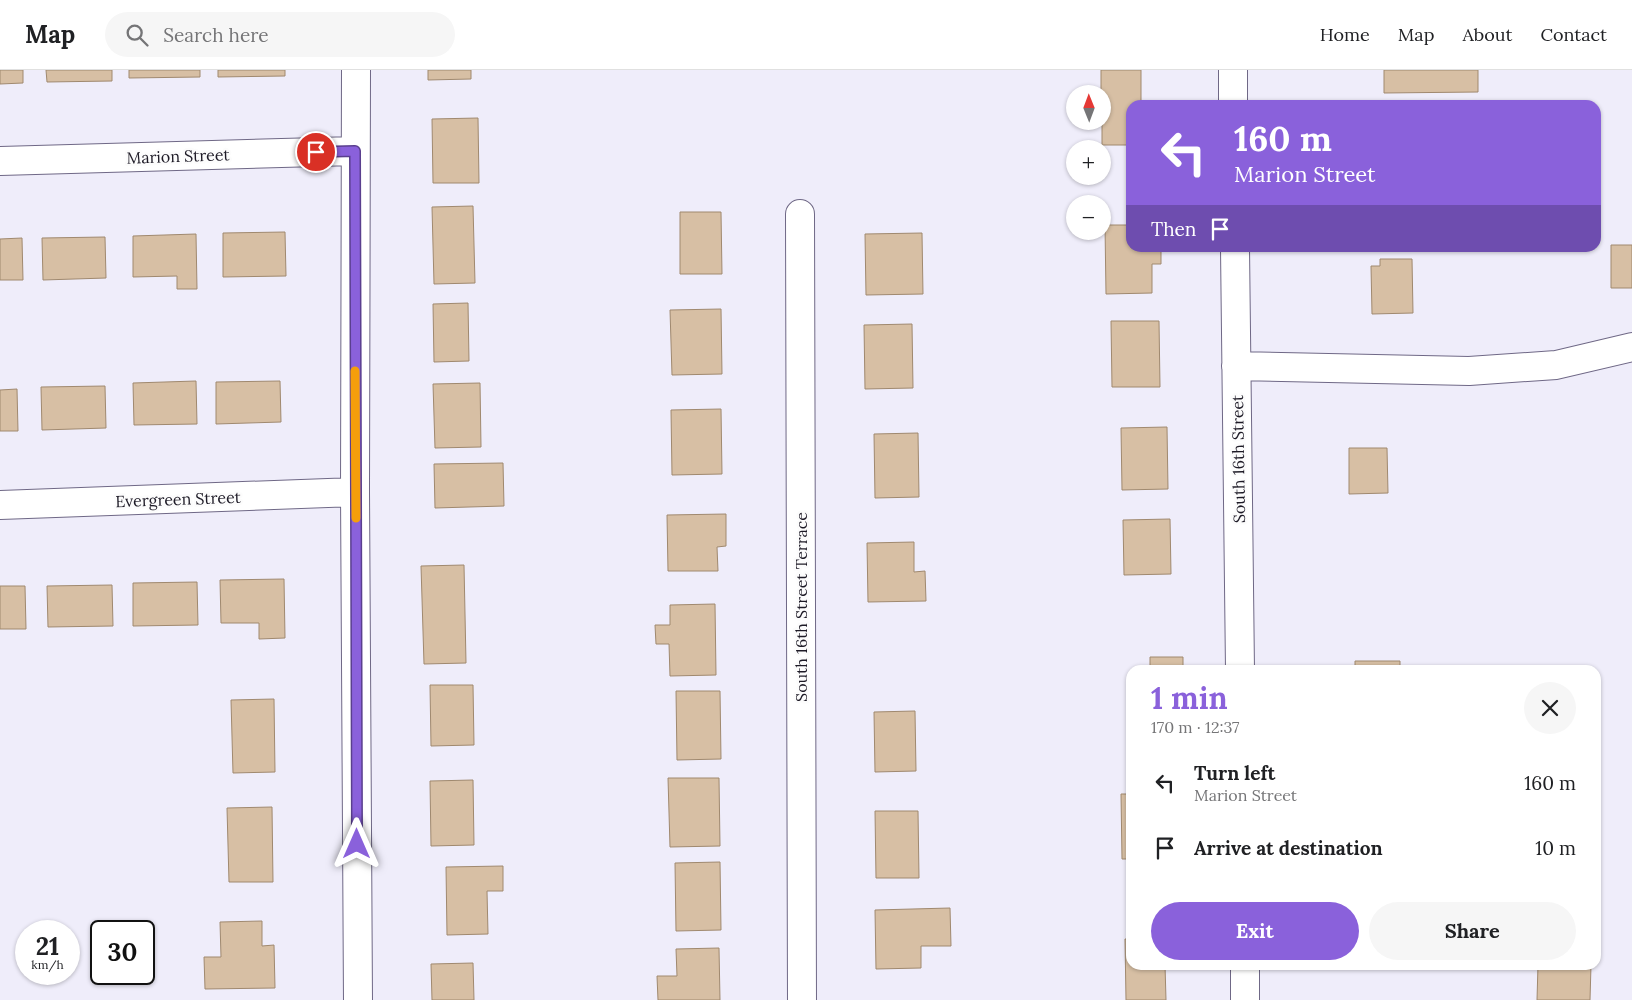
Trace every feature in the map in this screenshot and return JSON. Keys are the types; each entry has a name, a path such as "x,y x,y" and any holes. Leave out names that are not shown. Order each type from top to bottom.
{"street":[{"path":"356,70 355,492 358,1000"},
{"path":"1233,70 1233,100"},
{"name":"Marion Street","path":"0,161 355,151"},
{"name":"South 16th Street Terrace","path":"800,214 802,1000"},
{"name":"South 16th Street","path":"1235,252 1240,665"},
{"path":"1236,366 1469,371 1556,364 1632,347"},
{"name":"Evergreen Street","path":"0,505 355,492"},
{"path":"1244,970 1245,1000"}],"building":[{"path":"0,70 23,70 23,83 0,84"},
{"path":"46,70 112,70 112,81 47,82"},
{"path":"129,70 200,70 200,77 129,78"},
{"path":"218,70 285,70 285,76 218,77"},
{"path":"428,70 471,70 471,79 428,80"},
{"path":"1101,70 1141,70 1141,100 1126,100 1126,145 1111,145 1111,140 1102,140 1102,130 1111,130 1111,85 1101,85"},
{"path":"1384,70 1478,70 1478,92 1384,93"},
{"path":"478,118 479,183 433,183 432,119"},
{"path":"473,206 475,283 434,284 432,207"},
{"path":"680,212 721,212 722,274 680,274"},
{"path":"1111,225 1126,225 1126,252 1161,252 1161,264 1152,264 1152,293 1106,294 1105,240 1111,240"},
{"path":"285,232 286,276 223,277 223,233"},
{"path":"922,233 923,294 866,295 865,234"},
{"path":"196,234 197,289 177,289 177,276 133,277 133,236"},
{"path":"105,237 106,278 43,280 42,238"},
{"path":"22,238 23,280 0,280 0,239"},
{"path":"1611,245 1632,245 1632,288 1611,288"},
{"path":"1380,259 1412,259 1413,313 1372,314 1371,266 1380,266"},
{"path":"468,303 469,361 434,362 433,304"},
{"path":"721,309 722,374 672,375 670,310"},
{"path":"1111,321 1159,321 1160,387 1112,387"},
{"path":"912,324 913,388 865,389 864,325"},
{"path":"196,381 197,424 134,425 133,383"},
{"path":"280,381 281,422 216,424 216,382"},
{"path":"480,383 481,447 435,448 433,384"},
{"path":"105,386 106,428 42,430 41,387"},
{"path":"17,389 18,431 0,431 0,390"},
{"path":"721,409 722,474 672,475 671,410"},
{"path":"1167,427 1168,489 1122,490 1121,428"},
{"path":"918,433 919,497 875,498 874,434"},
{"path":"1349,448 1387,448 1388,493 1349,494"},
{"path":"503,463 504,506 435,508 434,464"},
{"path":"726,514 726,546 717,547 718,571 668,571 667,515"},
{"path":"1170,519 1171,574 1124,575 1123,520"},
{"path":"914,542 914,572 925,571 926,601 868,602 867,543"},
{"path":"464,565 466,663 424,664 421,566"},
{"path":"284,579 285,638 259,639 259,623 221,623 220,580"},
{"path":"197,582 198,625 133,626 133,583"},
{"path":"112,585 113,626 48,627 47,586"},
{"path":"0,586 25,586 26,629 0,629"},
{"path":"715,604 716,675 670,676 669,644 656,644 655,625 670,625 670,605"},
{"path":"1150,657 1183,657 1183,665 1150,665"},
{"path":"1355,661 1400,661 1400,665 1355,665"},
{"path":"430,685 473,685 474,745 431,746"},
{"path":"676,691 720,691 721,759 677,760"},
{"path":"274,699 275,772 233,773 231,700"},
{"path":"915,711 916,771 875,772 874,712"},
{"path":"668,778 719,778 720,846 670,847"},
{"path":"473,780 474,845 431,846 430,781"},
{"path":"1121,794 1126,794 1126,859 1122,859"},
{"path":"272,807 273,882 229,882 227,808"},
{"path":"875,811 918,811 919,878 876,878"},
{"path":"720,862 721,930 676,931 675,863"},
{"path":"503,866 503,891 487,891 488,934 447,935 446,867"},
{"path":"950,908 951,946 921,946 921,968 876,969 875,910"},
{"path":"262,921 262,946 274,945 275,988 205,989 204,957 221,957 220,922"},
{"path":"1125,939 1126,970 1165,970 1166,1000 1126,1000"},
{"path":"719,948 720,1000 658,1000 657,976 677,976 676,949"},
{"path":"473,963 474,1000 432,1000 431,964"},
{"path":"1538,970 1591,970 1590,1000 1537,1000"}],"slow traffic":[{"path":"355,371 356,518"}],"route":[{"path":"316,152 355,151 357,844"}]}
